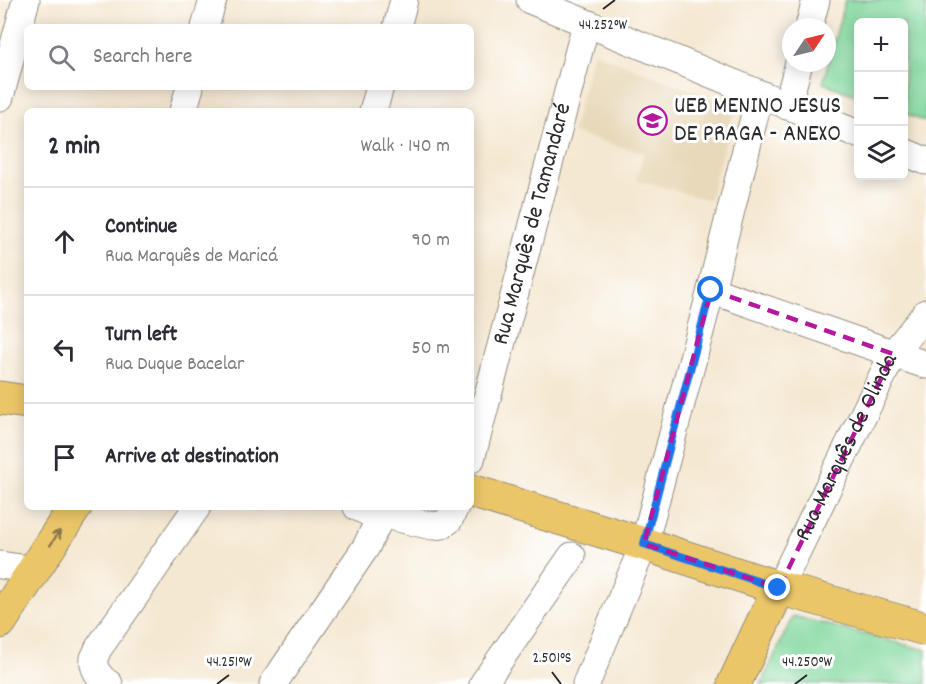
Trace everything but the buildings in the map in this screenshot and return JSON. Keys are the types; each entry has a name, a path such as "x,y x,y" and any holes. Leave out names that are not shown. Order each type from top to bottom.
{"main road":[{"path":"0,398 24,402"},
{"path":"474,492 778,588 926,629"},
{"path":"0,622 73,510"},
{"path":"734,684 778,588"}],"street":[{"path":"0,97 27,0"},
{"path":"207,24 213,0"},
{"path":"398,24 404,0"},
{"path":"530,0 854,132"},
{"path":"811,18 816,0"},
{"name":"Rua Marquês de Tamandaré","path":"474,448 586,24"},
{"path":"787,106 796,72"},
{"path":"184,108 189,90"},
{"path":"374,108 379,90"},
{"path":"586,684 644,544 760,94"},
{"path":"908,154 926,160"},
{"path":"711,290 926,365"},
{"name":"Rua Marquês de Olinda","path":"778,588 893,354 926,313"},
{"path":"109,684 95,669 94,658 98,649 195,510"},
{"path":"273,684 366,548 368,512 432,526 442,525 449,520 454,510"},
{"path":"483,684 572,555"},
{"path":"0,566 34,570"}],"highlighted area":[{"path":"711,290 893,354 779,588 644,544"}],"shaded area":[{"name":"UEB MENINO JESUS DE PRAGA - ANEXO","path":"593,52 735,108 709,200 636,180 644,153 572,133"}],"green space":[{"path":"845,0 926,0 926,122 908,115 908,18 854,18 854,95 823,83 826,72 836,72 836,34"},
{"path":"793,616 926,650 926,684 761,684"}],"place":[{"name":"UEB MENINO JESUS DE PRAGA - ANEXO","path":"653,121"}],"route":[{"path":"711,290 644,544 778,588"}]}
